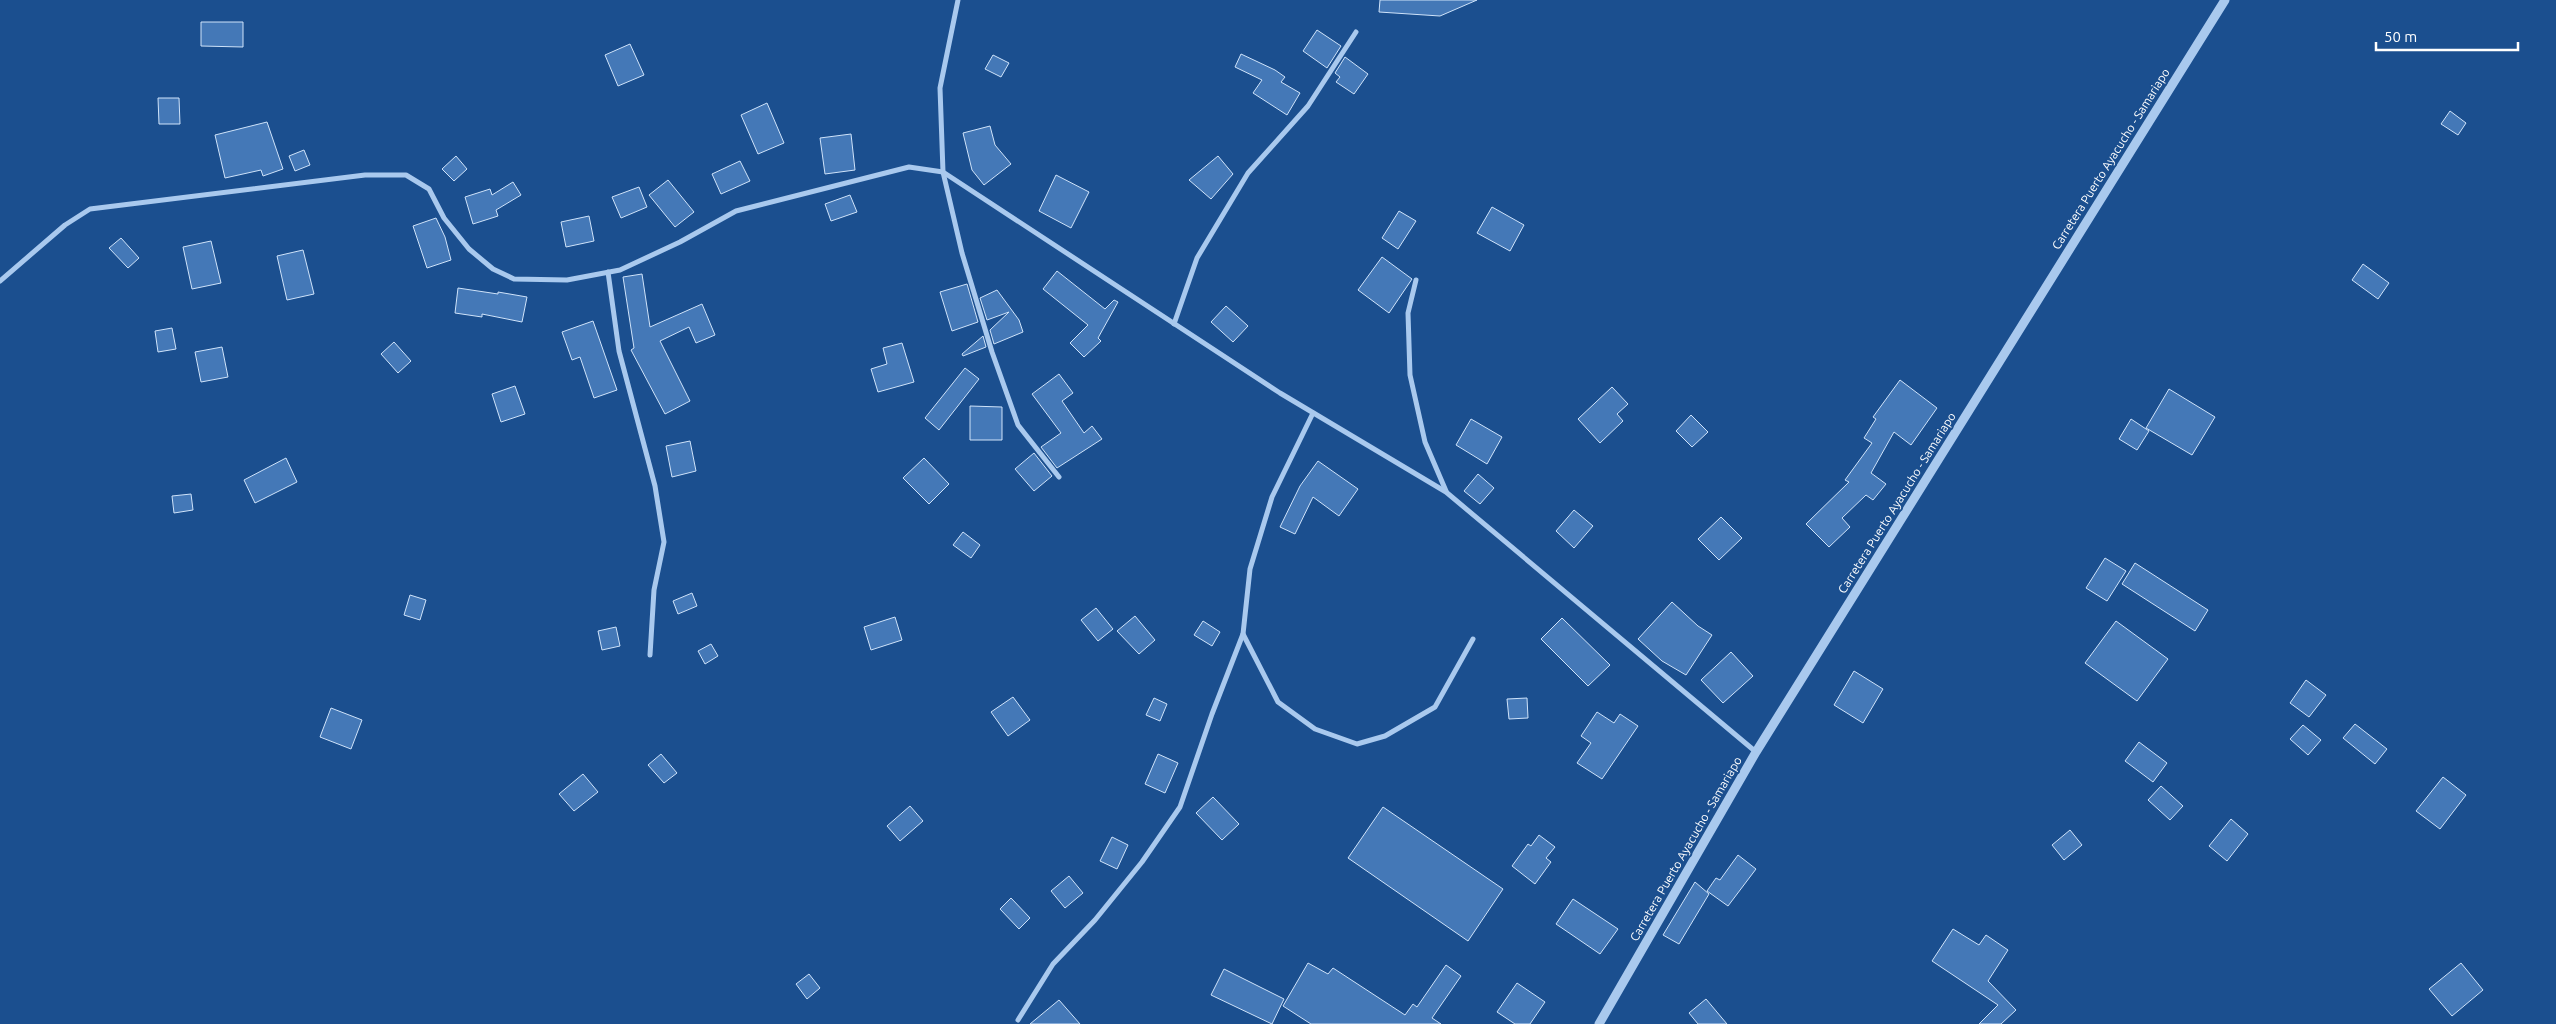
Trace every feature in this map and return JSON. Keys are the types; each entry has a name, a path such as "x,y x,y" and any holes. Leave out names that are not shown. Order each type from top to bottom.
{"street":[{"path":"958,0 940,88 943,172 962,253 992,352 1018,426 1059,477"},
{"name":"Carretera Puerto Ayacucho - Samariapo","path":"1599,1024 1756,752 2225,0"},
{"path":"1174,324 1198,258 1248,173 1308,106 1356,32"},
{"path":"0,281 65,225 90,209 365,175 406,175 429,189 444,218 469,249 494,269 514,279 568,280 620,270 680,242 736,211 909,167 943,172 1313,413 1446,492 1756,752"},
{"path":"608,272 619,351 655,486 664,542 654,590 650,655"},
{"path":"1416,280 1408,313 1410,375 1425,442 1446,492"},
{"path":"1018,1020 1053,964 1095,920 1142,862 1180,807 1212,714 1243,634 1250,569 1272,497 1313,413"},
{"path":"1243,634 1278,702 1315,729 1358,744 1385,736 1435,707 1473,639"}],"building":[{"path":"1380,0 1477,0 1440,16 1379,12"},
{"path":"201,22 243,22 243,47 201,46"},
{"path":"1317,30 1341,46 1327,68 1303,51"},
{"path":"630,44 644,75 618,86 605,55"},
{"path":"1241,54 1275,70 1285,77 1281,82 1300,93 1287,115 1253,93 1262,80 1235,67"},
{"path":"993,55 1009,63 1001,77 985,69"},
{"path":"1345,57 1368,74 1354,94 1336,82 1340,77 1335,73"},
{"path":"158,98 179,98 180,124 159,124"},
{"path":"767,103 784,143 758,154 741,115"},
{"path":"2450,111 2466,123 2458,135 2441,124"},
{"path":"267,122 283,169 263,176 261,170 225,178 215,135"},
{"path":"990,126 995,145 1011,164 984,185 972,170 963,133"},
{"path":"851,134 855,170 825,174 820,138"},
{"path":"304,150 310,165 295,171 289,156"},
{"path":"456,156 467,169 454,181 442,169"},
{"path":"1218,156 1233,174 1211,199 1189,180"},
{"path":"740,161 750,181 721,194 712,174"},
{"path":"1056,175 1089,192 1071,228 1039,211"},
{"path":"668,180 694,212 675,227 649,195"},
{"path":"513,182 521,195 496,210 498,216 473,224 465,197 490,189 492,195"},
{"path":"639,187 647,207 621,218 612,197"},
{"path":"850,195 857,212 831,221 825,204"},
{"path":"1492,207 1524,225 1510,251 1477,233"},
{"path":"1399,211 1416,221 1398,249 1382,238"},
{"path":"589,216 594,241 566,247 561,222"},
{"path":"436,218 445,237 451,260 427,268 413,226"},
{"path":"121,238 139,258 128,268 109,248"},
{"path":"211,241 221,283 192,289 183,247"},
{"path":"303,250 314,294 287,300 277,256"},
{"path":"1382,257 1412,279 1389,313 1358,290"},
{"path":"2363,264 2389,283 2378,299 2352,280"},
{"path":"1057,271 1105,309 1114,300 1118,302 1098,338 1101,341 1084,357 1070,343 1088,325 1043,289"},
{"path":"642,274 650,327 702,304 715,335 696,343 689,327 660,341 690,401 665,414 631,350 634,348 623,277"},
{"path":"967,284 978,322 952,331 940,292"},
{"path":"458,288 527,297 522,322 482,314 482,317 455,313"},
{"path":"997,290 1019,320 1023,332 994,344 990,330 1009,312 987,320 980,298"},
{"path":"1226,306 1248,326 1233,342 1211,322"},
{"path":"593,321 617,390 594,398 580,357 572,360 562,332"},
{"path":"172,328 176,349 158,352 155,331"},
{"path":"983,336 986,347 963,356 962,354"},
{"path":"394,342 411,361 398,373 381,354"},
{"path":"902,343 914,382 878,392 871,369 887,364 883,348"},
{"path":"222,347 228,377 201,382 195,352"},
{"path":"965,368 979,379 939,430 925,418"},
{"path":"1059,374 1073,393 1062,401 1084,433 1092,426 1102,439 1057,468 1041,447 1061,433 1032,394"},
{"path":"1900,380 1937,408 1911,445 1894,432 1871,473 1886,484 1873,500 1866,495 1842,518 1850,527 1829,547 1806,524 1849,482 1845,480 1872,443 1864,438 1876,419 1873,417"},
{"path":"515,386 525,414 501,422 492,394"},
{"path":"1612,387 1628,404 1617,414 1623,421 1600,443 1578,419"},
{"path":"2169,389 2215,417 2192,455 2146,428"},
{"path":"970,406 1002,407 1002,440 970,440"},
{"path":"1691,415 1708,432 1692,447 1676,431"},
{"path":"1471,419 1502,437 1487,464 1456,445"},
{"path":"2131,419 2149,431 2137,450 2119,439"},
{"path":"690,441 696,471 672,477 666,446"},
{"path":"1034,453 1052,476 1034,491 1015,469"},
{"path":"286,458 297,482 255,503 244,480"},
{"path":"924,458 949,484 929,504 903,478"},
{"path":"1318,461 1358,489 1339,516 1313,497 1295,534 1280,527 1300,486"},
{"path":"1478,474 1494,488 1480,504 1464,491"},
{"path":"191,494 193,510 174,513 172,496"},
{"path":"1574,510 1593,526 1574,548 1556,531"},
{"path":"1721,517 1742,538 1719,560 1698,539"},
{"path":"963,532 980,545 971,558 953,545"},
{"path":"2105,558 2126,571 2107,601 2086,588"},
{"path":"2135,563 2208,610 2195,631 2122,584"},
{"path":"692,593 697,606 678,614 673,601"},
{"path":"410,595 426,600 420,620 404,615"},
{"path":"1672,602 1698,626 1712,635 1686,675 1662,661 1638,639"},
{"path":"1096,608 1113,629 1098,641 1081,620"},
{"path":"1135,616 1155,640 1139,654 1117,631"},
{"path":"895,617 902,640 871,650 864,627"},
{"path":"1562,618 1610,665 1588,686 1541,639"},
{"path":"1203,621 1220,632 1212,646 1194,635"},
{"path":"2116,621 2168,659 2137,701 2085,663"},
{"path":"616,627 620,646 602,650 598,631"},
{"path":"711,644 718,656 705,664 698,651"},
{"path":"1731,652 1753,676 1723,703 1701,680"},
{"path":"1854,671 1883,689 1863,723 1834,705"},
{"path":"2306,680 2326,695 2309,717 2290,703"},
{"path":"1013,697 1030,720 1008,736 991,712"},
{"path":"1154,698 1167,704 1160,721 1146,715"},
{"path":"1527,698 1528,718 1509,719 1507,699"},
{"path":"331,708 362,720 351,749 320,737"},
{"path":"1597,712 1614,723 1620,714 1638,726 1602,779 1577,763 1591,743 1581,736"},
{"path":"2355,724 2387,749 2375,764 2343,738"},
{"path":"2303,725 2321,740 2308,755 2290,739"},
{"path":"2139,742 2167,763 2153,782 2125,761"},
{"path":"661,754 677,773 664,783 648,765"},
{"path":"1158,754 1178,763 1165,793 1145,784"},
{"path":"583,774 598,792 574,811 559,794"},
{"path":"2443,777 2466,795 2440,829 2416,811"},
{"path":"2161,786 2183,806 2170,820 2148,800"},
{"path":"1213,797 1239,824 1222,840 1196,813"},
{"path":"910,806 923,821 900,841 887,826"},
{"path":"1383,807 1503,889 1468,941 1348,858"},
{"path":"2231,819 2248,834 2227,861 2209,846"},
{"path":"2070,830 2082,845 2064,860 2052,845"},
{"path":"1539,835 1555,847 1546,858 1551,862 1535,884 1512,866 1528,844 1531,846"},
{"path":"1112,837 1128,845 1117,869 1100,861"},
{"path":"1738,855 1756,869 1728,906 1707,891 1716,878 1720,880"},
{"path":"1069,876 1083,893 1065,908 1051,891"},
{"path":"1695,882 1709,894 1679,944 1663,935"},
{"path":"1011,898 1030,918 1019,929 1000,909"},
{"path":"1573,899 1618,929 1600,954 1556,924"},
{"path":"1953,929 1979,945 1986,935 2008,950 1988,981 2016,1010 2001,1024 1979,1024 1998,1005 1932,961"},
{"path":"1308,963 1328,974 1333,968 1405,1015 1413,1004 1417,1007 1446,965 1461,976 1432,1018 1441,1024 1311,1024 1283,1006"},
{"path":"2461,963 2483,990 2452,1016 2429,989"},
{"path":"1224,969 1284,999 1272,1024 1211,995"},
{"path":"809,974 820,988 807,999 796,984"},
{"path":"1517,983 1545,1002 1530,1024 1515,1024 1497,1012"},
{"path":"1706,999 1727,1024 1698,1024 1689,1013"},
{"path":"1059,1000 1080,1024 1030,1024"}]}
